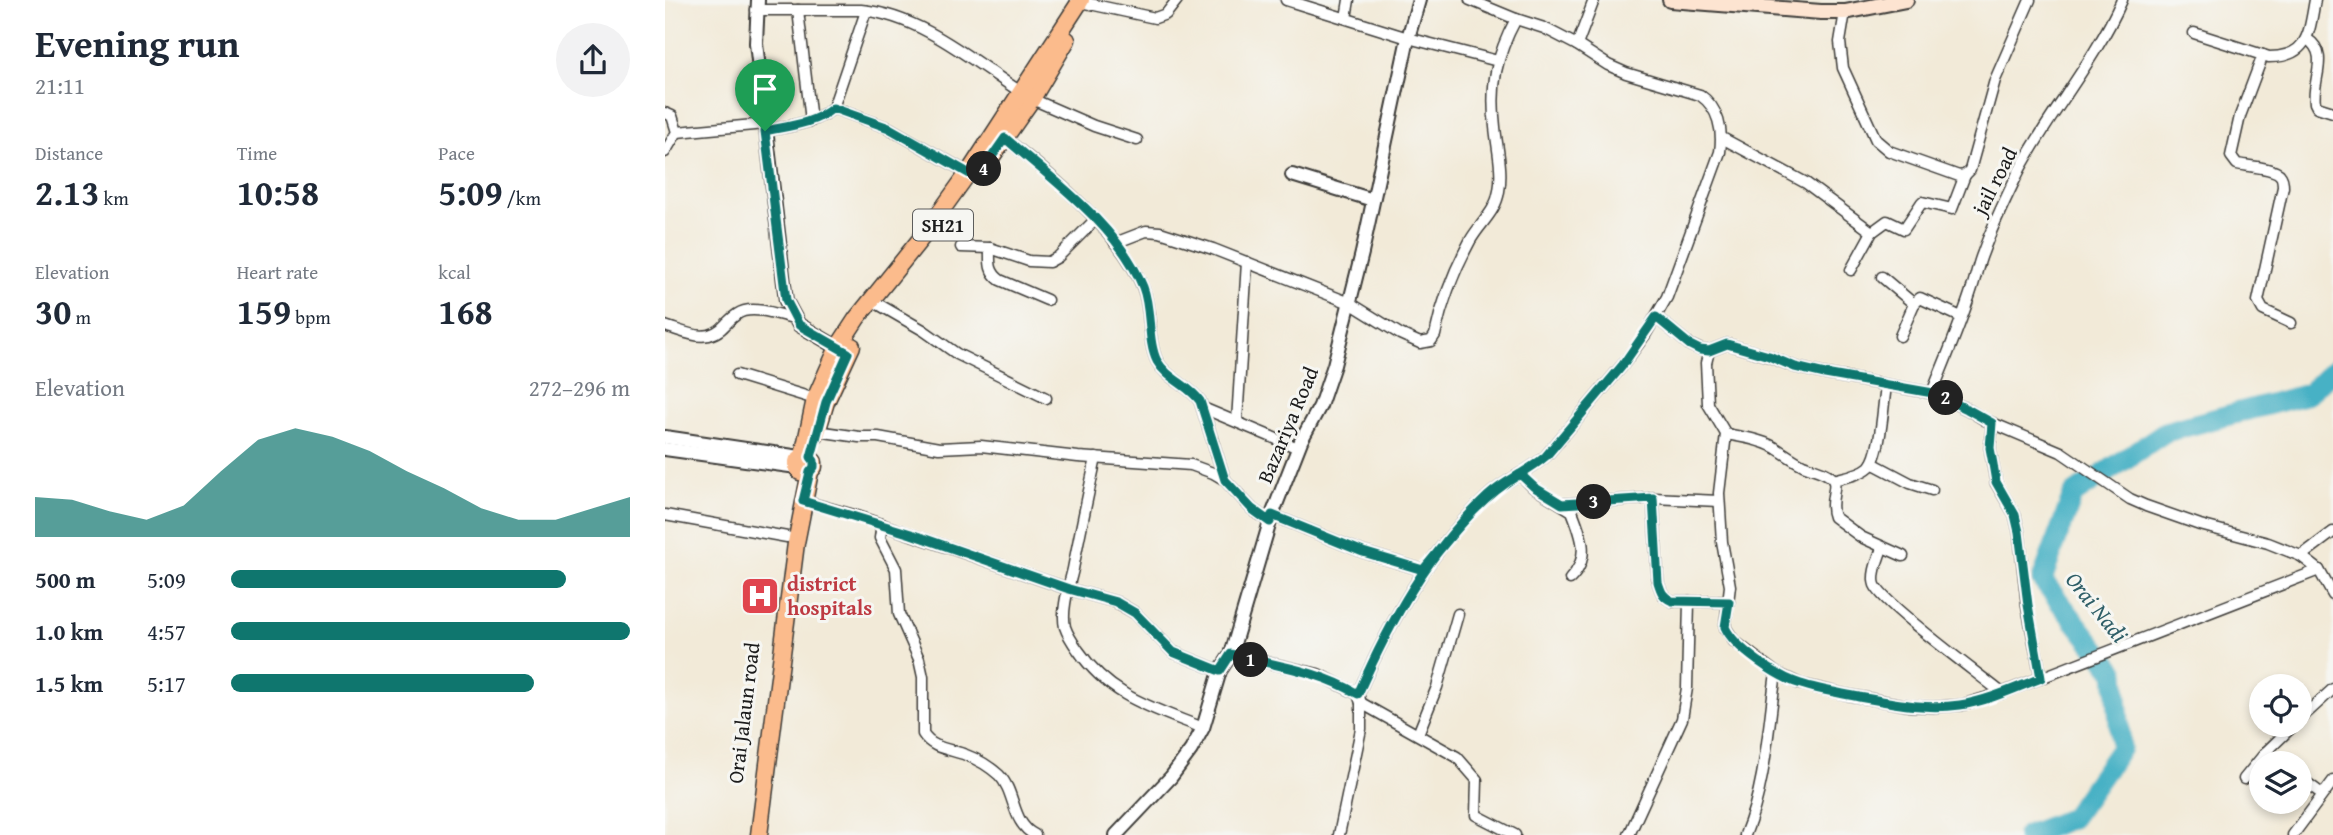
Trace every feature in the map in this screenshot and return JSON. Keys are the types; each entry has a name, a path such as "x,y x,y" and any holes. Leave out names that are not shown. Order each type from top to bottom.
{"main road":[{"path":"1670,0 1769,4 1845,12 1904,0"},
{"name":"Orai Jalaun road","path":"750,835 787,537 803,463 807,426 815,399 843,350 1001,135 1083,2"},
{"name":"Orai Jalaun road","path":"803,463 857,318 927,238"},
{"path":"759,835 803,501 803,463"}],"street":[{"path":"1083,2 1155,18 1166,14 1177,0"},
{"path":"1286,0 1408,38 1498,61"},
{"path":"1346,18 1349,0"},
{"name":"Bazariya Road","path":"1116,835 1171,777 1203,728 1220,671 1231,654 1271,518 1298,448 1327,387 1350,303 1408,38 1419,0"},
{"path":"1339,835 1361,729 1359,698 1385,634 1423,570 1488,495 1533,468 1546,456 1622,366 1656,317 1676,277 1720,152 1722,138 1719,122 1710,102 1700,95 1626,73 1544,28 1470,0"},
{"path":"1577,45 1594,0"},
{"path":"1851,270 1872,232 1887,221 1904,229 1922,202 1952,209 1965,175 1970,170 2003,57 2029,0"},
{"name":"jail road","path":"1933,393 1982,253 2022,167 2102,41 2122,0"},
{"path":"2194,33 2263,55 2279,57 2291,54 2307,39 2315,0"},
{"path":"843,350 808,332 794,318 786,300 756,43 757,5 798,10 877,11 901,18 948,44 1027,96 1073,118 1137,140"},
{"path":"798,10 811,121"},
{"path":"677,132 765,128 811,121 824,116 833,108 866,11"},
{"path":"1845,12 1840,42 1843,68 1876,140 1889,151 1944,172 1965,175"},
{"path":"1115,243 1146,231 1160,232 1247,262 1350,303 1400,334 1420,343 1427,342 1435,335 1447,286 1472,237 1494,209 1499,191 1501,171 1494,81 1501,47 1516,19"},
{"path":"2307,39 2318,50 2320,58 2315,103 2318,107 2333,112"},
{"path":"2263,55 2240,116 2231,156 2237,164 2274,171 2283,178 2258,302 2263,310 2291,323"},
{"path":"833,108 889,128 973,175"},
{"path":"665,113 672,116 677,132 665,152"},
{"path":"1001,135 1085,208 1115,243 1136,274 1144,289 1149,309 1154,353 1158,363 1165,372 1195,394 1203,408 1225,480"},
{"path":"1722,138 1806,183 1872,232"},
{"path":"1291,175 1373,200"},
{"path":"961,247 990,248 1029,261 1049,262 1058,257 1095,220"},
{"path":"990,248 991,271 994,275 1047,300"},
{"path":"1237,421 1247,262"},
{"path":"1882,278 1914,304"},
{"path":"1900,336 1914,304 1920,298 1961,317"},
{"path":"878,304 957,354 1047,398"},
{"path":"665,326 711,337 742,311 754,310 794,318"},
{"path":"1656,317 1700,350 1709,351 1727,344 1795,367 1933,393 1992,423 2061,452 2130,499 2200,525 2268,543 2301,556 2319,570 2333,595"},
{"path":"1709,351 1706,363 1708,404 1726,434 1719,501 1722,542 1730,586 1725,627 1728,634 1776,673 1800,684 1911,706 1962,705 2002,693 2319,570"},
{"path":"737,375 815,399"},
{"path":"1833,480 1857,473 1872,463 1876,453 1886,386"},
{"path":"1203,408 1298,448"},
{"path":"1992,423 1990,448 1996,482 2017,523 2041,678"},
{"path":"817,431 859,438 878,437 939,448 981,446 1191,465 1225,480 1252,509 1271,518 1363,552 1423,570"},
{"path":"1726,434 1772,446 1802,464 1826,474 1835,484 1831,500 1833,517 1861,537 1903,556"},
{"path":"665,437 803,463"},
{"path":"665,449 803,463"},
{"path":"1096,458 1069,589 1064,619 1066,628 1087,664 1119,692 1144,705 1203,728"},
{"path":"1872,463 1910,483 1932,490"},
{"path":"1520,474 1534,487 1572,511 1583,564 1570,579"},
{"path":"1562,504 1653,498 1719,501"},
{"path":"1653,498 1661,593 1672,601 1729,602"},
{"path":"803,501 882,524 1069,589 1116,602 1135,613 1173,652 1220,671"},
{"path":"665,515 787,537"},
{"path":"882,524 880,538 896,569 899,614 919,659 923,677 923,734 932,744 967,755 1000,776 1007,786 1021,824 1026,831 1035,835"},
{"path":"2301,556 2333,532"},
{"path":"1882,548 1873,577 1878,590 2002,693"},
{"path":"1629,835 1682,719 1687,688 1689,601"},
{"path":"1418,734 1437,687 1458,614"},
{"path":"1231,654 1318,674 1340,683 1359,698 1457,757 1477,780 1476,815 1515,835"},
{"path":"1745,835 1758,797 1776,673"},
{"path":"2312,708 2333,689"},
{"path":"2267,751 2282,737"},
{"path":"2244,779 2249,773"},
{"path":"2293,835 2329,788 2312,782"}],"waterway":[{"name":"Orai Nadi","path":"2027,835 2072,818 2121,748 2115,672 2042,580 2073,495 2165,432 2308,394 2333,370"}],"place":[{"name":"district hospitals","path":"760,596"}],"route":[{"path":"765,131 786,300 799,325 848,353 826,402 817,431 811,457 814,467 810,472 803,501 854,515 977,555 1069,589 1116,602 1135,613 1173,652 1220,671 1231,654 1318,674 1358,694 1385,634 1423,570 1488,495 1506,482 1520,474 1533,468 1546,456 1622,366 1656,317 1700,350 1709,351 1727,344 1738,346 1795,367 1933,393 1992,423 1990,448 1996,482 2001,495 2015,515 2019,532 2041,678 1962,705 1934,707 1911,706 1849,695 1800,684 1776,673 1728,634 1725,627 1729,602 1672,601 1661,593 1653,498 1562,504 1552,500 1520,474 1488,495 1449,539 1423,570 1363,552 1272,515 1270,522 1252,509 1225,480 1200,401 1158,363 1144,289 1112,239 1085,208 1005,138 977,178 889,128 833,108 824,116 811,121 765,131"}]}
